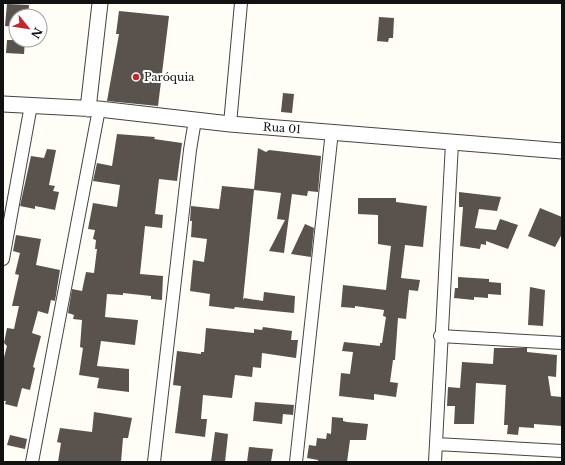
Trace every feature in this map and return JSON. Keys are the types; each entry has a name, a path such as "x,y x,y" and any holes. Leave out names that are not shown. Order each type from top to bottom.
{"street":[{"path":"32,462 94,109 100,3"},
{"path":"230,124 241,3"},
{"name":"Rua 01","path":"3,104 94,109 230,124 332,131 452,143 562,151"},
{"path":"3,259 31,105"},
{"path":"154,462 190,150 195,120"},
{"path":"296,462 332,131"},
{"path":"435,462 440,336 452,143"},
{"path":"440,336 562,343"},
{"path":"436,444 562,451"}],"building":[{"path":"7,4 29,5 29,8 8,8 8,26 5,26"},
{"path":"119,11 169,16 158,106 107,101 119,34 116,34"},
{"path":"379,17 394,18 393,38 389,38 388,42 377,41"},
{"path":"7,40 8,48 24,48 24,54 6,53"},
{"path":"283,93 294,94 292,113 281,112"},
{"path":"117,134 155,137 154,139 182,143 177,181 159,179 155,214 163,215 162,228 145,226 140,274 163,276 162,300 151,299 151,296 123,293 123,295 107,294 105,317 138,320 135,345 101,341 97,366 129,369 129,392 97,388 99,378 79,375 83,348 80,347 82,320 73,319 74,315 68,313 72,289 82,291 86,272 94,273 97,249 95,249 96,240 93,239 95,230 88,229 93,203 117,207 120,185 93,181 97,163 112,166"},
{"path":"258,148 266,152 269,150 321,156 318,192 308,191 307,196 292,194 284,253 269,251 285,220 277,219 281,193 254,190 243,300 244,298 263,301 264,292 295,296 294,313 209,306 210,294 190,291 193,260 204,262 207,239 191,237 191,206 219,209 222,186 254,189"},
{"path":"47,149 56,150 49,185 55,186 53,191 59,192 55,210 35,206 35,209 20,206 31,156 44,158"},
{"path":"459,192 501,197 497,211 479,209 475,228 496,230 500,219 518,225 508,249 486,241 486,245 481,244 480,249 460,246 463,207 459,207"},
{"path":"358,198 396,198 396,202 427,206 423,247 405,245 401,278 420,280 418,291 409,290 406,319 398,318 395,360 393,360 390,382 398,383 396,397 374,394 374,400 339,396 341,373 350,374 353,352 342,351 344,342 380,346 380,343 382,343 386,317 383,316 384,310 355,306 355,308 341,307 343,285 386,290 391,246 378,244 378,215 358,214"},
{"path":"540,208 562,217 562,234 555,247 528,236"},
{"path":"305,224 314,228 311,257 291,254"},
{"path":"16,235 41,239 36,265 60,270 55,301 51,300 48,314 38,311 32,333 41,336 33,367 35,368 30,390 22,388 17,407 5,404 6,401 3,401 3,361 7,346 4,343 7,328 14,329 19,306 12,306 19,275 15,274 20,253 13,251"},
{"path":"458,277 489,279 489,282 501,283 501,295 488,294 488,298 474,297 474,300 454,298 455,288 458,288"},
{"path":"530,287 545,290 543,326 528,325"},
{"path":"263,327 292,331 291,340 298,340 296,358 262,353 261,368 253,367 252,377 235,375 232,398 203,395 201,419 207,419 205,437 175,433 181,386 173,385 177,351 201,354 201,352 204,352 206,328 254,333 254,329 262,330"},
{"path":"494,348 527,348 527,352 557,355 556,377 548,376 551,396 562,397 562,426 534,424 534,428 519,427 518,435 507,434 508,425 504,425 506,385 476,383 474,424 454,424 455,406 447,406 448,387 460,388 462,362 493,364"},
{"path":"255,402 294,405 293,415 283,414 282,424 253,421"},
{"path":"94,412 132,418 128,438 123,438 121,462 58,462 61,443 57,442 60,428 92,432"},
{"path":"332,417 343,418 343,421 347,422 368,424 366,440 350,440 347,462 318,462 318,460 307,458 309,445 316,446 317,438 326,439 327,433 331,434"},
{"path":"215,432 228,434 225,462 211,462"},
{"path":"10,435 27,439 25,449 7,445"},
{"path":"249,447 273,449 271,462 247,462"}],"place":[{"name":"Paróquia","path":"136,77"}]}
